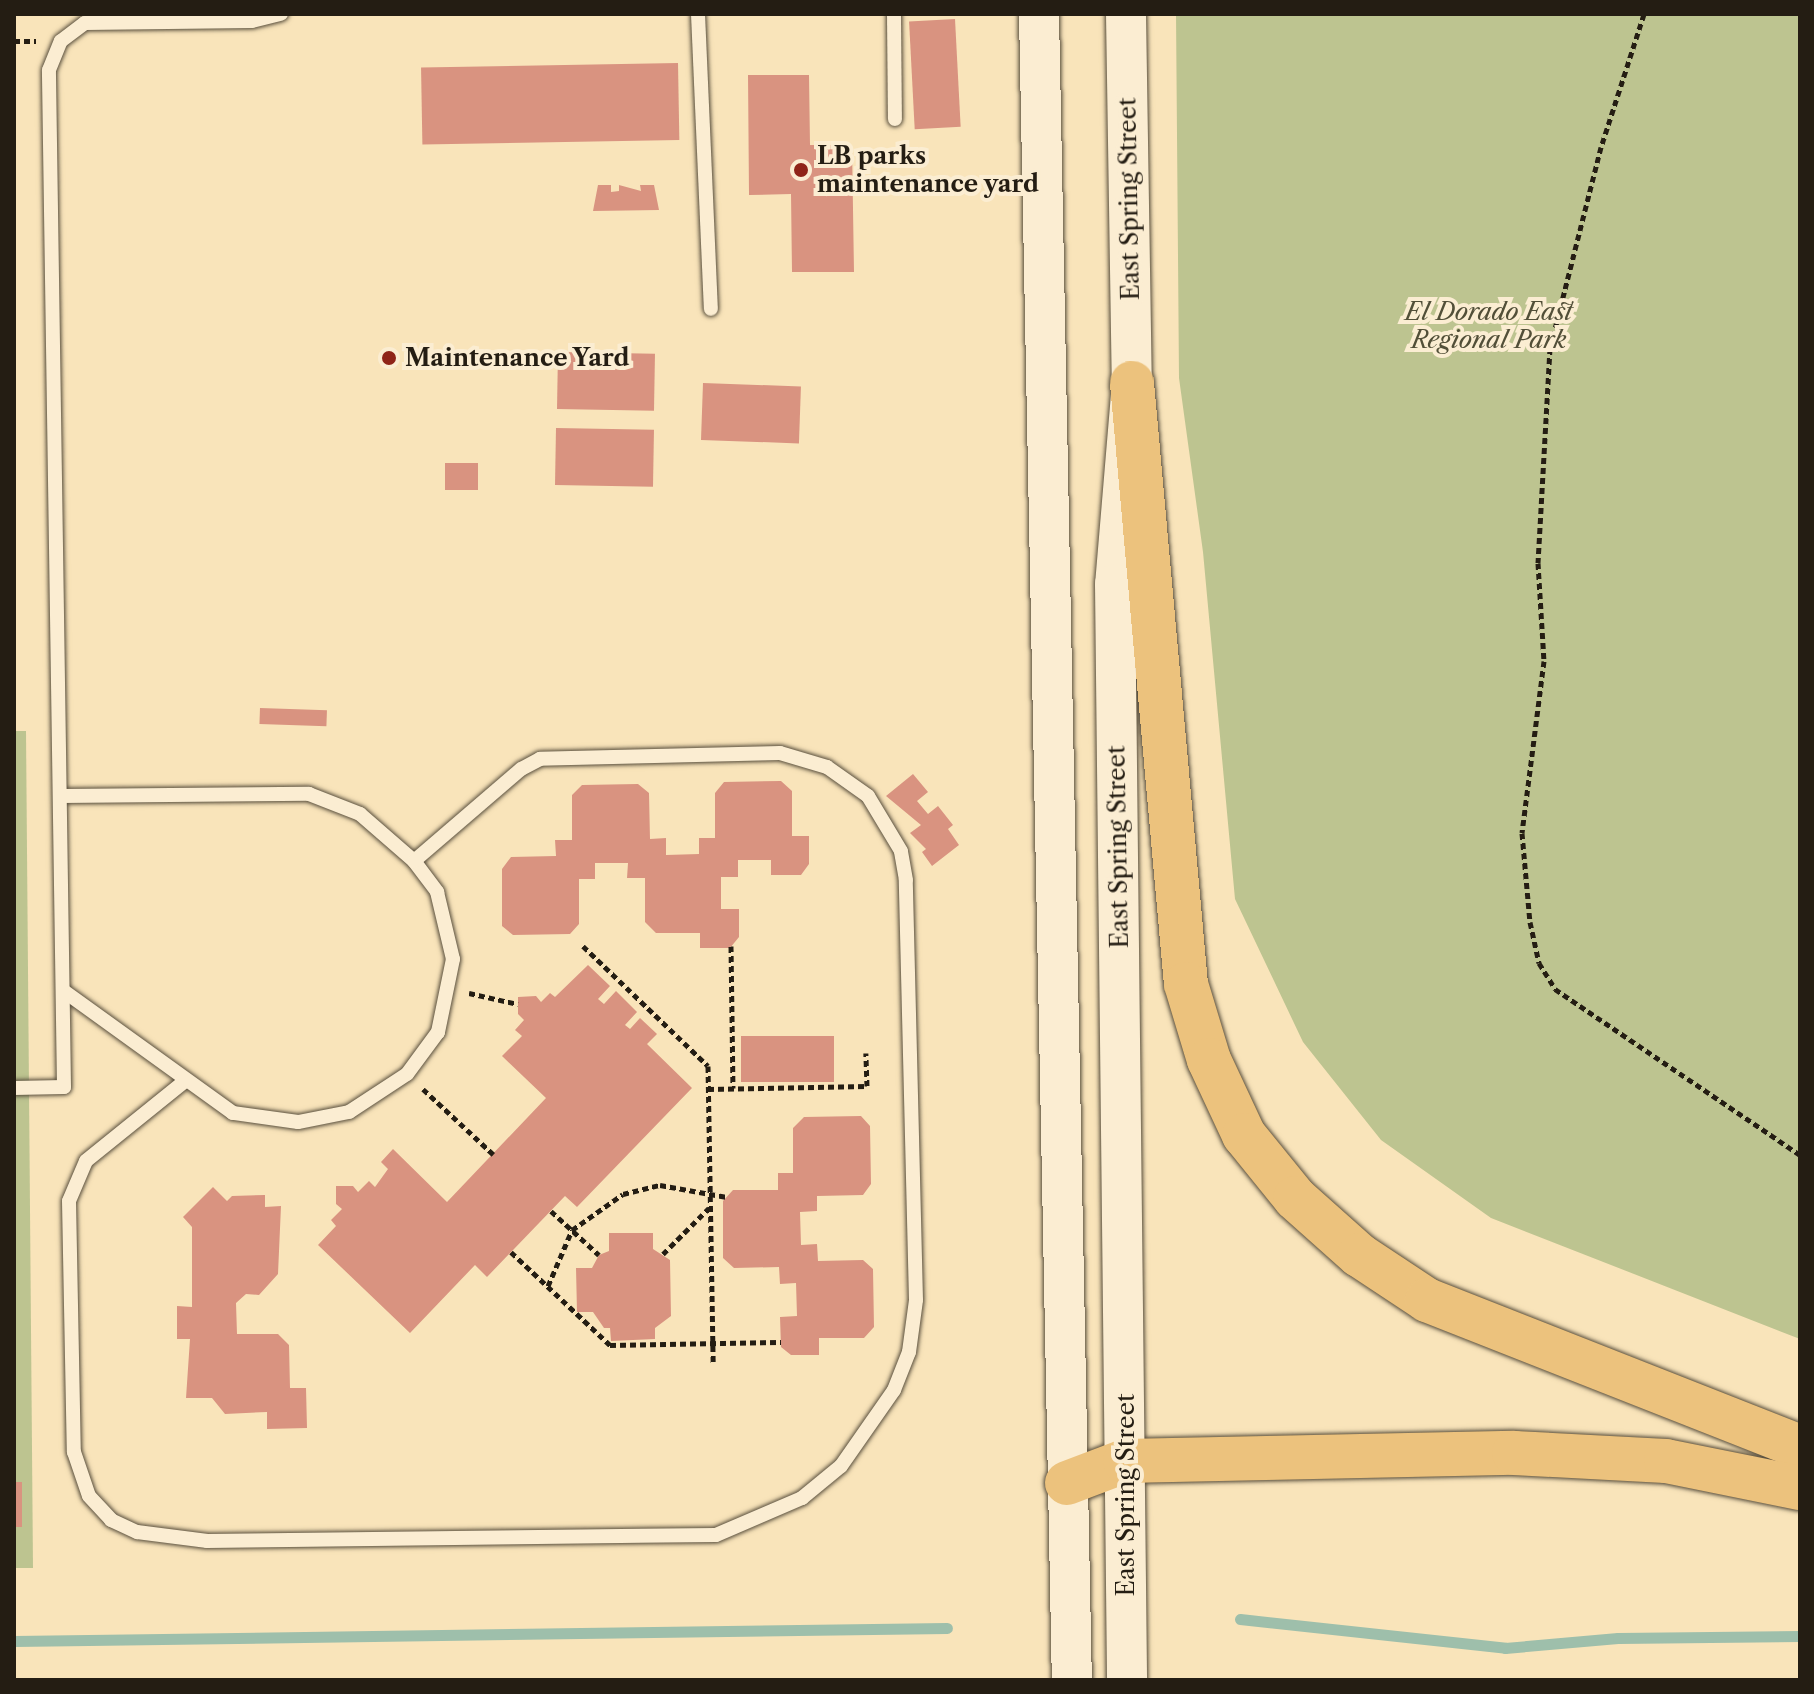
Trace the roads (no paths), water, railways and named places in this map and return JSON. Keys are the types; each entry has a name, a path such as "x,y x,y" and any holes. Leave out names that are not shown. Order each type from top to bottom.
{"highway":[{"path":"1132,383 1186,984 1209,1060 1244,1135 1295,1198 1338,1236 1427,1300 1800,1447"},
{"path":"1067,1483 1125,1461 1590,1455 1666,1461 1800,1488"}],"main road":[{"path":"1039,14 1072,1678"},
{"name":"East Spring Street","path":"1126,14 1132,383 1115,584 1127,1677"}],"lane":[{"path":"14,1088 64,1087 49,70 61,41 85,23 252,21 281,14"},
{"path":"698,14 711,309"},
{"path":"894,14 895,119"},
{"path":"185,1081 86,1161 69,1201 74,1452 89,1496 111,1520 137,1532 207,1541 716,1535 802,1498 841,1466 894,1390 909,1352 916,1300 906,880 901,851 868,796 827,767 780,753 540,759 521,769 414,861"},
{"path":"61,796 309,794 360,814 414,861 437,892 449,925 450,989 438,1032 407,1074 349,1112 298,1122 233,1113 64,991"}],"waterway":[{"path":"1240,1619 1505,1648 1618,1638 1800,1636"},
{"path":"14,1641 947,1628"}],"place":[{"name":"LB parks maintenance yard","path":"801,170"},
{"name":"Maintenance Yard","path":"389,358"}],"park label":[{"name":"El Dorado East Regional Park","path":"1489,326"}]}
